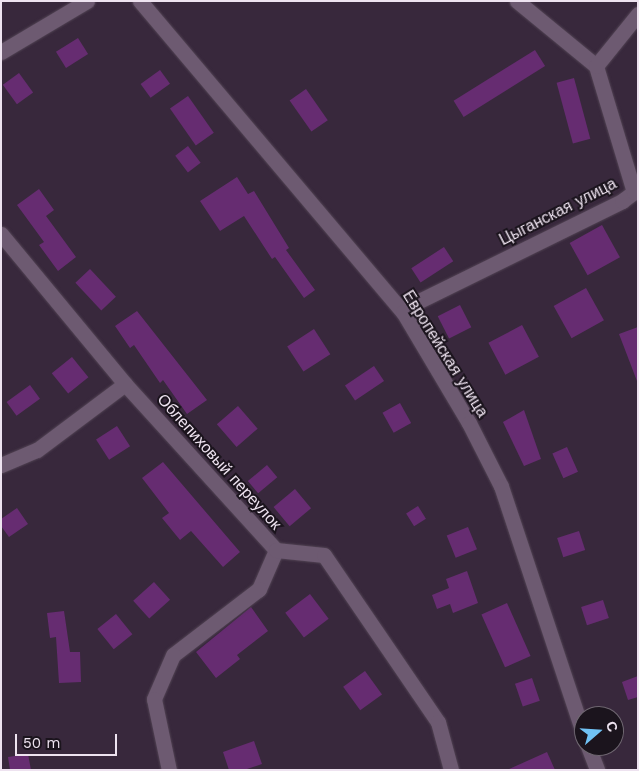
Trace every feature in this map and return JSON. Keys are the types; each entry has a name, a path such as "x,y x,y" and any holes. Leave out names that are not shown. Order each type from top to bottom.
{"street":[{"path":"1,52 86,1"},
{"name":"Европейская улица","path":"140,1 403,312 468,423 501,486 574,706"},
{"path":"517,1 596,66 638,14"},
{"name":"Цыганская улица","path":"403,312 415,303 622,201 634,192 596,66"},
{"name":"Облепиховый переулок","path":"1,234 125,384 276,550 258,589 173,655 154,699 169,770"},
{"path":"1,464 37,450 125,384"},
{"path":"276,550 324,555 438,722 451,770"},
{"path":"592,756 597,770"}],"building":[{"path":"78,38 88,54 66,68 56,52"},
{"path":"535,50 545,66 464,117 454,101"},
{"path":"160,70 170,84 151,98 141,84"},
{"path":"19,73 33,92 17,104 3,85"},
{"path":"574,78 590,139 573,144 557,83"},
{"path":"306,89 328,120 311,132 290,100"},
{"path":"188,96 214,133 196,145 170,109"},
{"path":"188,146 201,163 188,172 175,156"},
{"path":"237,177 248,194 254,191 289,248 286,250 315,290 304,298 275,257 272,259 244,216 220,231 200,201"},
{"path":"39,189 54,210 46,216 76,257 58,271 39,245 44,242 17,205"},
{"path":"602,225 620,257 588,275 570,243"},
{"path":"444,247 453,261 421,282 411,268"},
{"path":"90,269 116,297 101,310 75,283"},
{"path":"586,288 604,320 572,338 554,306"},
{"path":"460,305 471,327 449,339 438,316"},
{"path":"137,311 207,400 187,414 163,380 160,383 134,345 130,348 115,326"},
{"path":"522,325 539,357 505,375 488,343"},
{"path":"638,327 638,380 637,381 619,334"},
{"path":"314,329 330,354 304,372 287,346"},
{"path":"72,357 88,377 68,394 52,373"},
{"path":"374,366 384,381 355,400 345,386"},
{"path":"30,385 40,399 17,416 7,402"},
{"path":"400,403 411,423 394,433 383,413"},
{"path":"238,406 258,429 237,447 217,424"},
{"path":"524,410 541,459 524,466 503,422"},
{"path":"117,426 130,446 109,460 96,440"},
{"path":"567,447 578,472 563,478 552,454"},
{"path":"163,462 240,552 223,567 191,531 180,540 162,518 169,513 142,478"},
{"path":"267,465 277,477 258,493 248,481"},
{"path":"295,489 311,508 290,526 274,507"},
{"path":"418,506 426,519 414,526 406,513"},
{"path":"17,508 28,524 9,537 1,526 1,519"},
{"path":"468,527 477,549 456,558 447,536"},
{"path":"579,531 585,550 563,557 557,538"},
{"path":"467,571 478,603 453,613 450,604 437,609 432,595 449,588 446,579"},
{"path":"154,582 170,600 149,619 133,601"},
{"path":"310,594 329,619 304,637 285,613"},
{"path":"603,600 609,618 587,625 581,607"},
{"path":"507,603 531,656 505,667 481,614"},
{"path":"251,607 268,631 237,655 240,659 216,678 196,652"},
{"path":"64,611 70,652 80,652 81,682 59,683 56,637 50,638 47,613"},
{"path":"116,614 132,634 114,649 97,629"},
{"path":"365,671 382,694 360,710 343,687"},
{"path":"638,676 638,697 628,700 622,682"},
{"path":"532,678 540,701 523,707 515,684"},
{"path":"254,741 262,764 244,770 229,770 223,752"},
{"path":"547,752 555,770 507,770"},
{"path":"28,754 31,770 10,770 8,757"}]}
